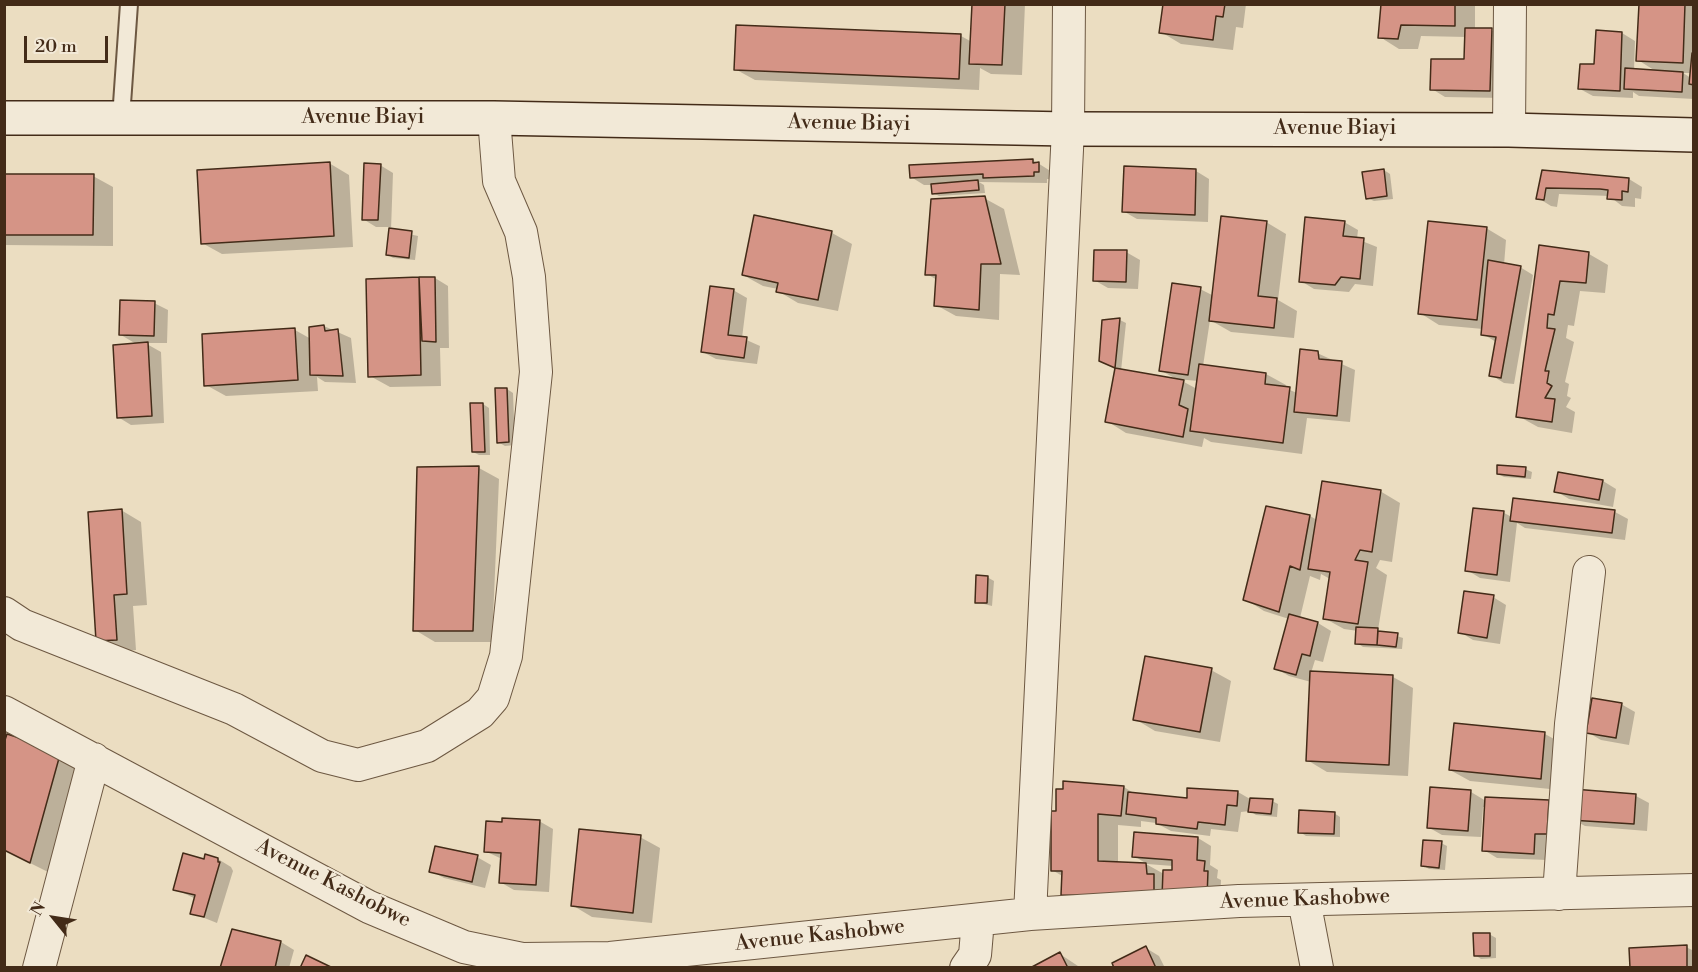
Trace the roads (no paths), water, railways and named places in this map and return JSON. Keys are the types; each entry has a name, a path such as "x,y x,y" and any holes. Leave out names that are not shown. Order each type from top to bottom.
{"street":[{"path":"1030,914 1068,129 1069,4"},
{"path":"1509,130 1510,4"},
{"name":"Avenue Biayi","path":"4,118 494,118 1068,129 1509,130 1694,135"},
{"path":"4,613 22,625 234,709 322,756 358,765 427,746 480,713 493,698 506,656 536,372 529,277 521,232 498,181 494,118"},
{"path":"1559,894 1571,724 1589,572"},
{"name":"Avenue Kashobwe","path":"4,712 369,907 464,947 522,959 610,958 1030,914 1239,901 1694,890"},
{"path":"39,968 94,759"},
{"path":"1304,900 1317,968"},
{"path":"966,968 975,955 978,920"}],"lane":[{"path":"121,118 129,4"}]}
